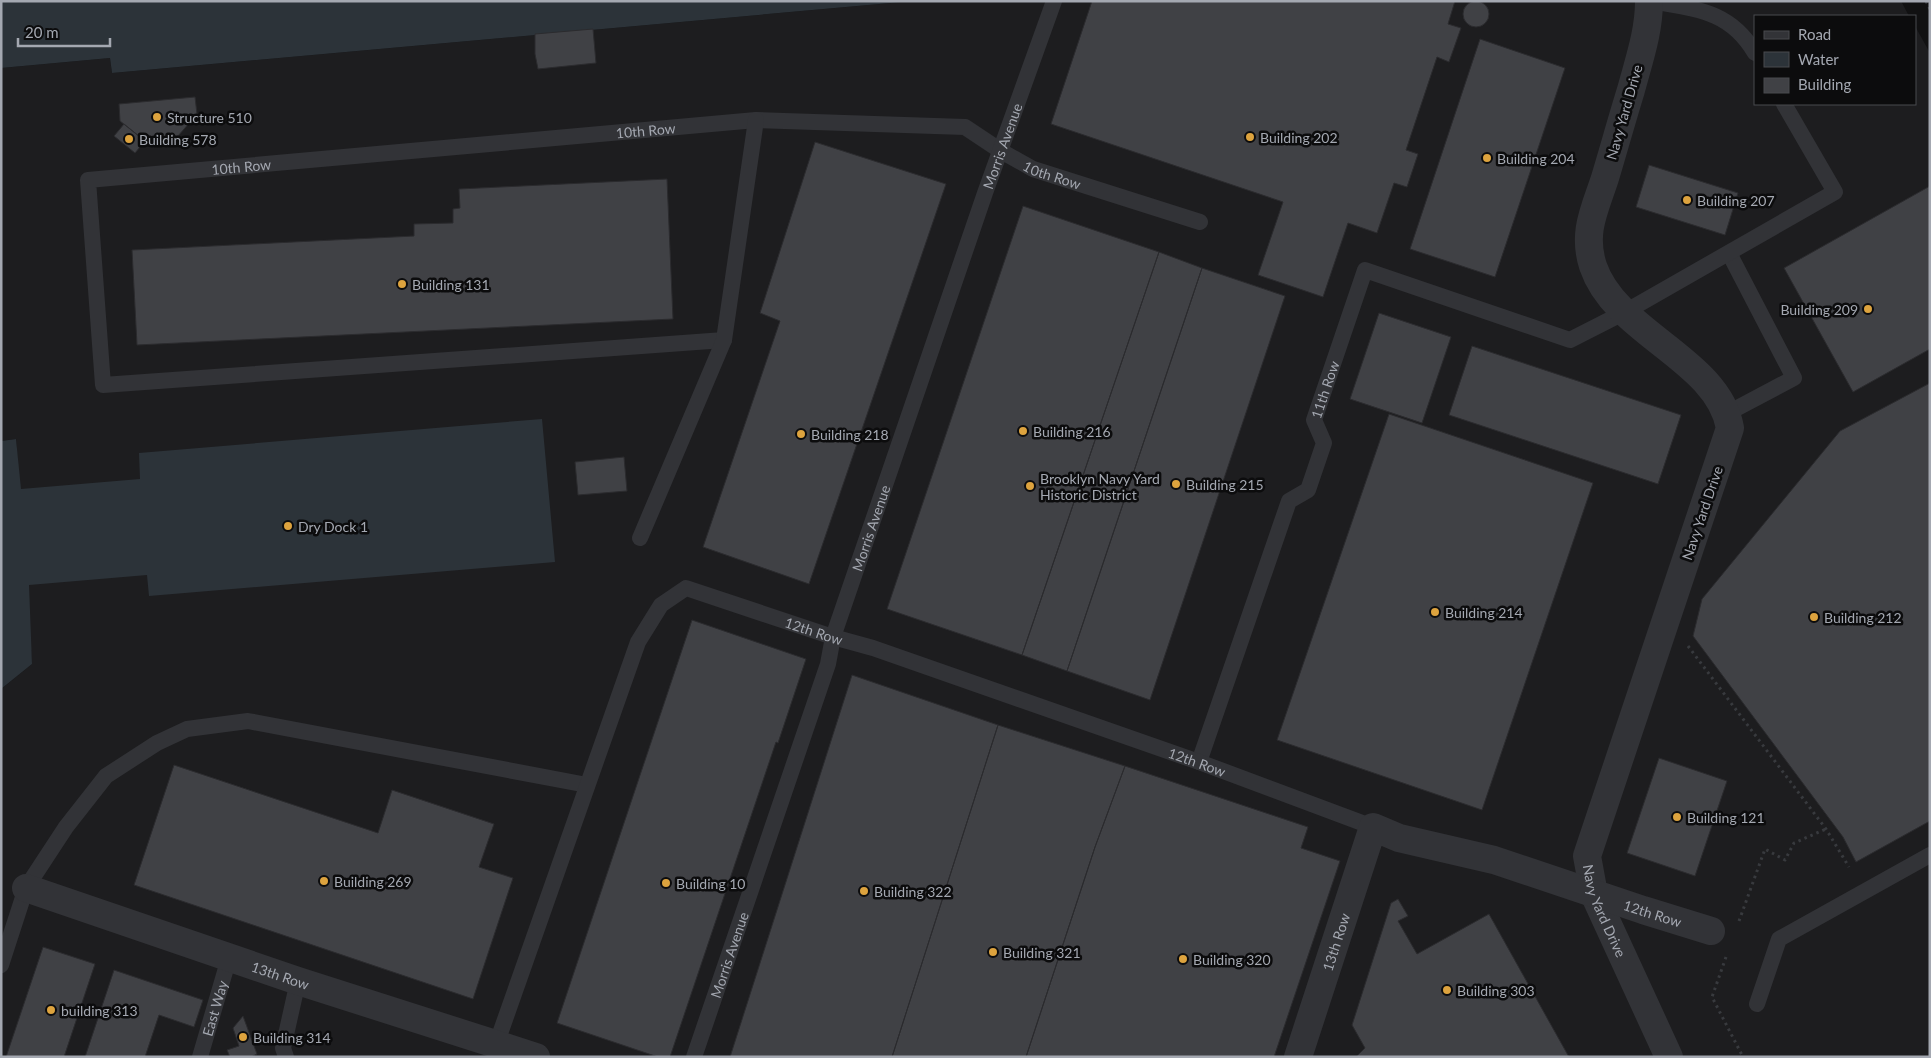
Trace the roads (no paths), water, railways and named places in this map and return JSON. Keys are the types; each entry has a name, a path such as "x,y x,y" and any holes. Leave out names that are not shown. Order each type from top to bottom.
{"street":[{"name":"Navy Yard Drive","path":"1649,1 1647,35 1590,223 1588,237 1593,265 1598,278 1625,312 1700,376 1718,399 1726,414 1730,428 1587,856 1594,894 1669,1057"},
{"name":"12th Row","path":"1373,827 1399,838 1494,860 1710,931"},
{"name":"13th Row","path":"1298,1057 1373,827"},
{"name":"13th Row","path":"26,888 298,981 536,1057"}],"lane":[{"name":"Morris Avenue","path":"694,1057 828,664 833,637 978,212 1054,1"},
{"path":"1649,1 1713,14 1727,21 1738,31 1754,52"},
{"path":"1625,312 1835,192 1785,105"},
{"name":"10th Row","path":"724,340 103,385 88,180 756,120 965,127 1001,151 1033,169 1200,222"},
{"path":"640,538 724,340 756,120"},
{"path":"1726,414 1794,378 1729,253"},
{"name":"11th Row","path":"1200,762 1289,500 1308,490 1324,443 1314,420 1365,270 1570,340 1625,312"},
{"name":"12th Row","path":"587,785 638,642 661,605 686,588 833,637 873,648 1200,762 1373,827"},
{"path":"1,965 26,888 66,827 106,776 157,743 187,729 248,721 587,785 496,1044"},
{"path":"1756,1004 1779,939 1930,854"},
{"name":"East Way","path":"200,1057 229,958"},
{"path":"286,1057 283,1048 298,981"}],"water":[{"path":"1,1 913,1 112,73 110,58 1,68"},
{"name":"Dry Dock 1","path":"542,419 555,562 149,596 147,575 29,585 32,664 1,689 1,441 16,439 21,489 140,479 139,453"}],"place":[{"name":"Structure 510","path":"157,117"},
{"name":"Building 202","path":"1250,137"},
{"name":"Building 578","path":"129,139"},
{"name":"Building 204","path":"1487,158"},
{"name":"Building 207","path":"1687,200"},
{"name":"Building 131","path":"402,284"},
{"name":"Building 209","path":"1868,309"},
{"name":"Building 216","path":"1023,431"},
{"name":"Building 218","path":"801,434"},
{"name":"Building 215","path":"1176,484"},
{"name":"Brooklyn Navy Yard Historic District","path":"1030,486"},
{"name":"Dry Dock 1","path":"288,526"},
{"name":"Building 214","path":"1435,612"},
{"name":"Building 212","path":"1814,617"},
{"name":"Building 121","path":"1677,817"},
{"name":"Building 269","path":"324,881"},
{"name":"Building 10","path":"666,883"},
{"name":"Building 322","path":"864,891"},
{"name":"Building 321","path":"993,952"},
{"name":"Building 320","path":"1183,959"},
{"name":"Building 303","path":"1447,990"},
{"name":"building 313","path":"51,1010"},
{"name":"Building 314","path":"243,1037"}]}
